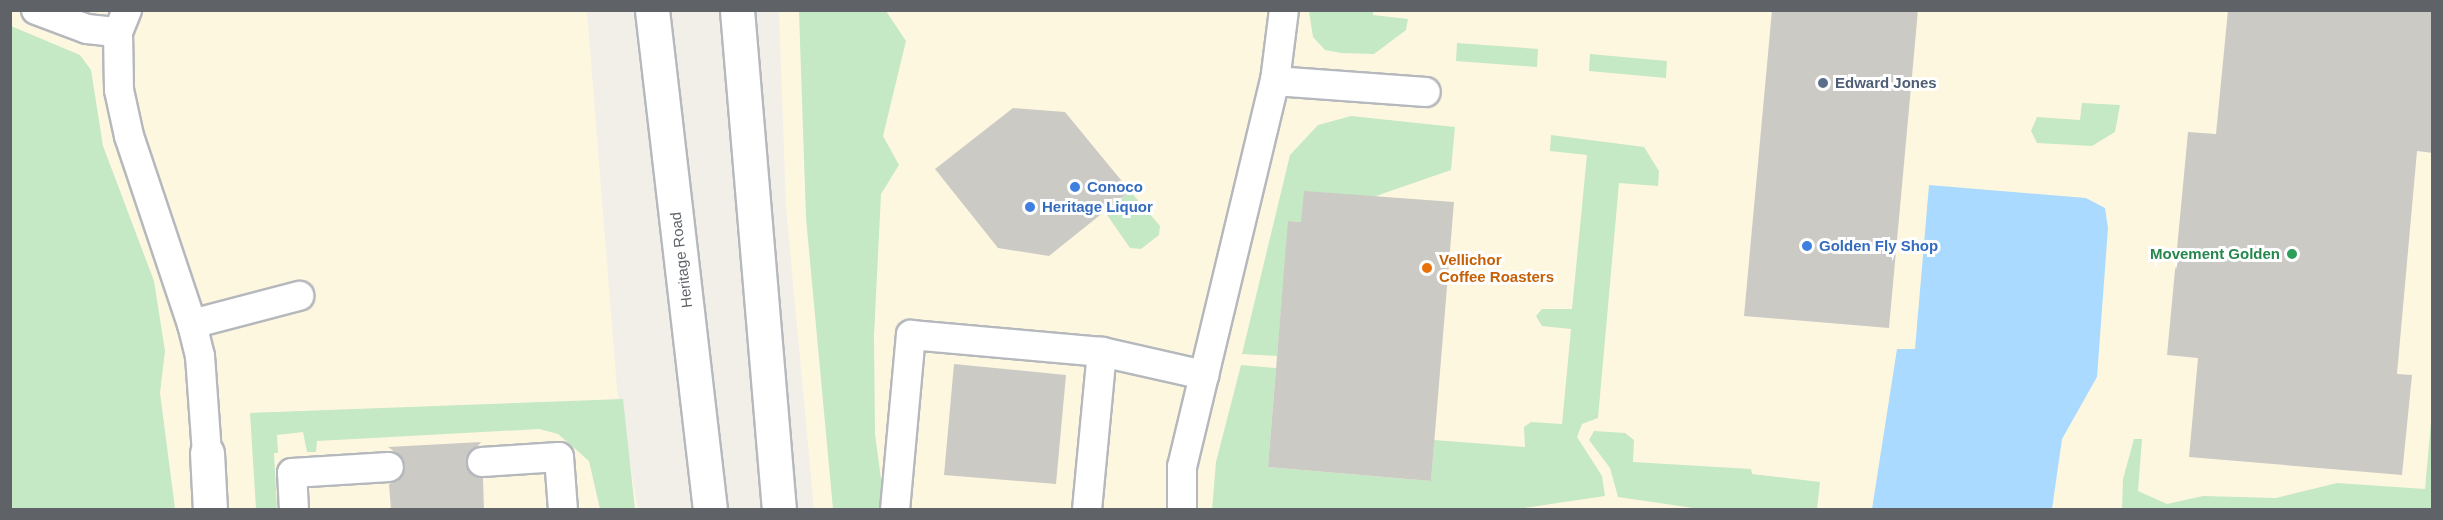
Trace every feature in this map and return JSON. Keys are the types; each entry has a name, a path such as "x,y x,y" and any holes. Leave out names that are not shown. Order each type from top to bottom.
{"main road":[{"name":"Heritage Road","path":"652,10 710,510"},
{"path":"737,10 778,510"},
{"path":"207,453 210,510"}],"lane":[{"path":"36,10 87,29 122,21 119,90 129,136 192,324 200,356 207,453"},
{"path":"1182,510 1182,467 1275,81 1284,10"},
{"path":"1275,81 1426,92"},
{"path":"192,324 299,296"},
{"path":"895,510 911,335 1102,352 1204,375"},
{"path":"1087,510 1102,352"},
{"path":"482,462 559,457 563,510"},
{"path":"294,510 292,473 389,467"}],"shaded area":[{"path":"11,11 587,11 617,390 638,509 175,509 160,393 11,490"},
{"path":"779,11 2432,11 2432,509 814,509 786,207"}],"green space":[{"path":"799,11 886,11 906,41 883,136 899,165 881,194 874,336 875,434 885,509 833,509 806,218"},
{"path":"1309,11 1373,11 1373,15 1408,19 1406,30 1374,54 1341,53 1325,50 1313,37"},
{"path":"11,26 80,55 91,70 103,146 154,281 165,351 160,393 175,509 11,509"},
{"path":"1457,43 1538,49 1537,67 1456,61"},
{"path":"1590,54 1667,61 1666,78 1589,71"},
{"path":"2082,103 2120,105 2115,132 2092,146 2037,143 2031,131 2037,117 2080,120"},
{"path":"1351,116 1455,127 1451,170 1301,222 1289,221 1277,356 1242,354 1290,155 1318,125"},
{"path":"1551,135 1644,147 1659,171 1658,186 1619,183 1598,418 1582,424 1577,437 1602,476 1605,496 1510,510 1212,510 1216,462 1241,365 1276,368 1268,467 1431,481 1434,440 1525,447 1524,427 1531,422 1562,424 1571,329 1542,326 1536,316 1542,309 1572,309 1587,155 1550,151"},
{"path":"1130,191 1160,226 1159,235 1141,249 1130,248 1105,212"},
{"path":"623,399 635,509 600,509 589,461 558,434 539,429 317,441 316,452 307,452 303,432 277,435 278,453 274,453 277,509 256,509 250,413"},
{"path":"2432,411 2432,509 2122,509 2123,479 2134,439 2142,439 2138,491 2167,504 2203,496 2276,498 2337,483 2425,489"},
{"path":"1594,431 1625,433 1634,440 1633,462 1751,469 1752,474 1820,482 1817,509 1700,509 1618,497 1610,468 1589,440"}],"water":[{"path":"1929,185 2086,198 2105,208 2108,228 2097,377 2062,439 2052,509 1872,509 1897,349 1915,349"}],"building":[{"path":"1772,10 1918,10 1889,328 1744,316"},
{"name":"Movement Golden","path":"2228,10 2433,10 2433,153 2417,151 2397,374 2412,375 2402,475 2189,457 2198,358 2167,355 2188,132 2216,134"},
{"path":"1013,108 1065,112 1130,191 1049,256 998,248 935,169"},
{"path":"1304,191 1454,202 1431,481 1268,467 1288,221 1301,222"},
{"path":"954,364 1066,375 1056,484 944,475"},
{"path":"481,442 466,462 469,472 483,478 484,510 391,510 389,484 399,480 405,467 402,457 388,447"}],"place":[{"name":"Edward Jones","path":"1823,83"},
{"name":"Conoco","path":"1075,187"},
{"name":"Heritage Liquor","path":"1030,207"},
{"name":"Golden Fly Shop","path":"1807,246"},
{"name":"Movement Golden","path":"2292,254"},
{"name":"Vellichor Coffee Roasters","path":"1427,268"}]}
